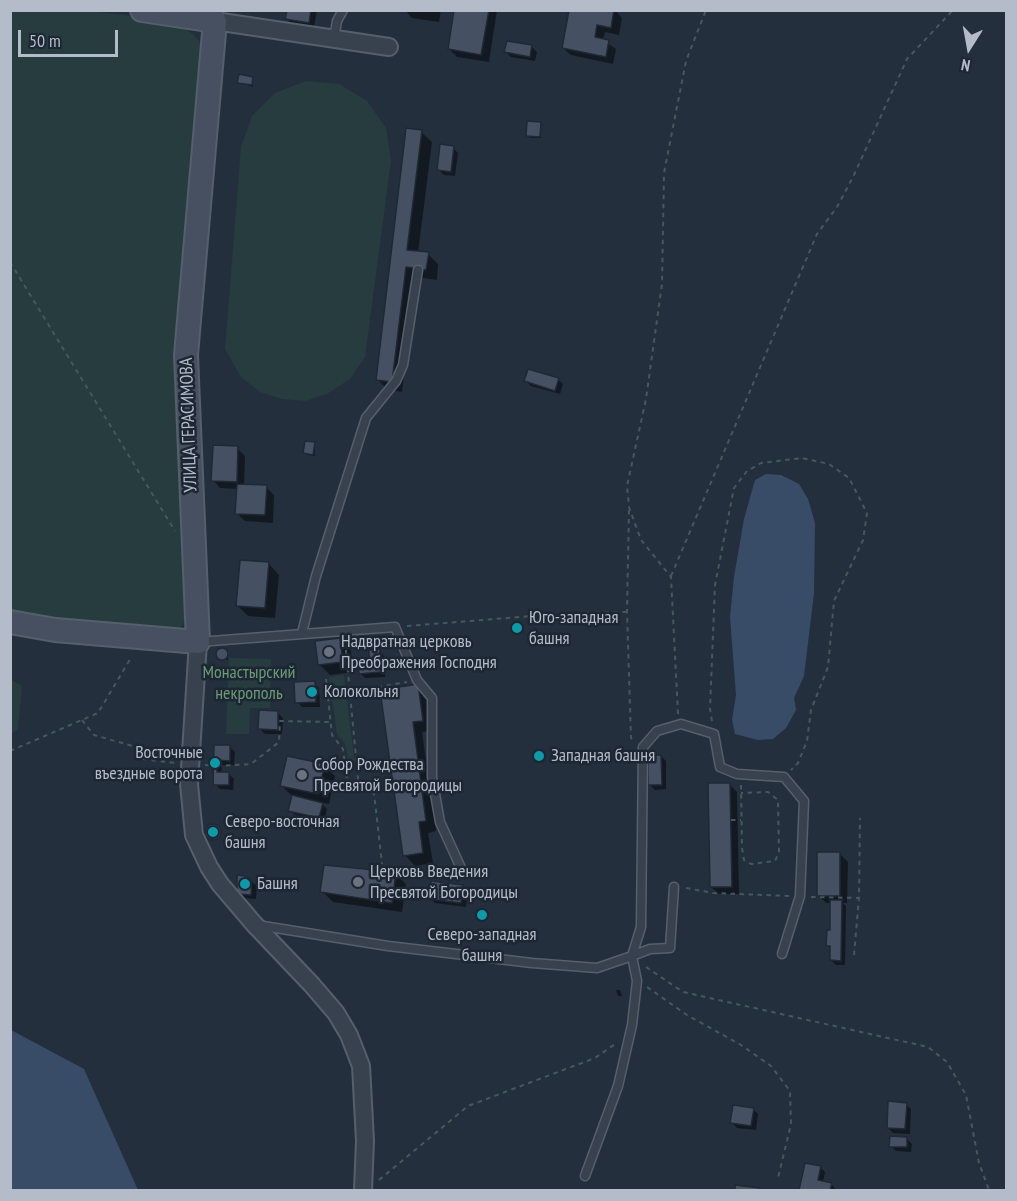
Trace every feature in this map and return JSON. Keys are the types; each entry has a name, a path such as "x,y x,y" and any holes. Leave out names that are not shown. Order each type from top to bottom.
{"street":[{"path":"142,10 389,47"},
{"name":"УЛИЦА ГЕРАСИМОВА","path":"198,642 187,400 187,333 214,21"},
{"path":"10,622 138,638 198,642 189,784 192,823 198,846 209,867 254,924 336,1013 356,1051 361,1066 370,1187"}],"lane":[{"path":"334,39 337,21 343,10"},
{"path":"302,633 316,576 366,418 396,381 403,365 418,270"},
{"path":"198,642 343,629 395,627 417,680 432,698 432,777 440,822 461,868"},
{"path":"585,1176 618,1086 632,1025 637,981 632,956 641,927 643,747 657,731 681,724 714,734 720,767 737,774 784,777 804,801 800,896 782,954"},
{"path":"254,924 388,946 532,963 597,968 650,949 670,948 674,887"}],"path":[{"path":"643,747 631,738 627,612 629,507 627,486 646,399 662,284 664,173 686,61 706,10"},
{"path":"681,724 676,709 674,602 671,577 817,234 837,207 853,177 907,59 953,10"},
{"path":"10,262 173,529 195,554"},
{"path":"714,734 710,709 716,585 734,488 747,471 761,463 802,458 829,464 849,478 867,513 863,540 834,601 828,667 812,710 807,741 798,763 784,777"},
{"path":"629,507 641,540 671,577"},
{"path":"395,627 570,613 627,612"},
{"path":"343,629 360,789"},
{"path":"10,751 98,713 134,652 138,638"},
{"path":"326,679 332,735 343,749 348,786 374,792 382,864"},
{"path":"351,692 417,680"},
{"path":"82,720 94,735 143,748 142,759 168,762"},
{"path":"217,766 251,764 279,742 280,721 330,722"},
{"path":"737,774 741,793 744,860 751,864 775,861 779,852 778,800 768,792 741,793"},
{"path":"854,955 859,898 860,818"},
{"path":"730,820 741,820"},
{"path":"674,887 713,893 859,898"},
{"path":"632,956 683,992 928,1047 947,1062 966,1095 979,1163 989,1191"},
{"path":"637,981 764,1061 790,1091 790,1124 778,1178"},
{"path":"370,1187 468,1106 595,1058 615,1044 620,1037"}],"green space":[{"path":"11,11 91,11 162,20 180,26 193,34 200,42 203,55 183,249 174,384 181,433 187,619 178,630 53,620 11,611"},
{"path":"306,81 339,84 367,101 386,128 391,161 365,357 350,379 327,394 305,401 282,399 260,392 241,377 225,349 241,147 252,116 275,93"},
{"name":"Монастырский некрополь","path":"229,658 271,659 270,708 250,708 249,734 226,734"},
{"path":"344,675 355,765 350,766 345,744 337,734 329,677"},
{"path":"10,679 22,686 18,729 11,734"}],"water":[{"path":"766,474 781,475 799,484 808,499 815,523 814,593 804,676 794,698 796,710 786,728 773,739 758,740 735,734 732,720 736,695 730,617 744,519 755,480"},
{"path":"11,1030 84,1069 138,1190 11,1190"}],"building":[{"path":"287,10 311,10 309,23 285,19"},
{"path":"454,10 489,10 481,55 448,49"},
{"path":"569,10 614,10 611,28 597,25 595,37 609,40 606,57 562,48"},
{"path":"507,41 532,45 530,57 504,52"},
{"path":"239,74 253,77 252,85 237,83"},
{"path":"527,121 541,122 540,137 526,136"},
{"path":"406,128 422,130 407,250 429,252 426,270 406,267 392,382 376,380"},
{"path":"440,144 454,146 451,172 437,170"},
{"path":"528,369 559,378 555,391 524,381"},
{"path":"305,441 315,442 313,455 303,453"},
{"path":"213,445 238,446 237,482 211,481"},
{"path":"237,484 267,485 265,515 235,514"},
{"path":"240,560 269,562 265,608 236,606"},
{"name":"Юго-западная башня","path":"517,621 523,627 517,633 511,627"},
{"name":"Надвратная церковь Преображения Господня","path":"340,638 343,662 318,665 315,641"},
{"path":"224,648 228,654 224,660 220,660 216,652"},
{"path":"380,649 381,672 359,674 358,658 369,658 369,650"},
{"path":"315,681 316,702 295,703 294,682"},
{"path":"418,684 423,721 413,722 426,821 419,822 423,853 403,856 380,690"},
{"path":"259,710 278,711 278,730 258,729"},
{"name":"Восточные въездные ворота","path":"214,745 230,745 230,761 217,760 217,772 229,772 229,785 213,785"},
{"name":"Западная башня","path":"541,750 544,751 544,761 537,762 534,761 533,754 534,751"},
{"path":"648,755 661,755 662,785 648,785"},
{"name":"Собор Рождества Пресвятой Богородицы","path":"287,756 325,764 318,794 280,786"},
{"path":"708,783 730,783 732,887 710,887"},
{"path":"292,795 323,803 319,818 288,811"},
{"name":"Северо-восточная башня","path":"213,824 219,826 221,832 219,838 213,840 207,838 205,832 207,826"},
{"path":"817,852 840,852 840,896 817,896"},
{"name":"Церковь Введения Пресвятой Богородицы","path":"324,865 396,872 392,903 320,892"},
{"name":"Башня","path":"237,875 246,876 252,880 251,895 237,894"},
{"path":"431,881 463,885 461,903 429,899"},
{"path":"830,900 842,900 841,961 830,960 830,946 826,946 827,930 830,930"},
{"name":"Северо-западная башня","path":"482,909 486,910 486,918 482,919 478,918 477,914 478,910"},
{"path":"888,1101 907,1103 905,1129 887,1128"},
{"path":"733,1105 754,1108 751,1126 730,1123"},
{"path":"890,1136 907,1137 907,1147 889,1147"},
{"path":"805,1163 821,1166 818,1180 832,1183 830,1190 799,1190"},
{"path":"735,1185 760,1188 760,1190 735,1190"}],"place":[{"name":"Юго-западная башня","path":"517,628"},
{"name":"Надвратная церковь Преображения Господня","path":"329,652"},
{"name":"Колокольня","path":"312,692"},
{"name":"Западная башня","path":"539,756"},
{"name":"Восточные въездные ворота","path":"215,763"},
{"name":"Собор Рождества Пресвятой Богородицы","path":"302,775"},
{"name":"Северо-восточная башня","path":"213,832"},
{"name":"Церковь Введения Пресвятой Богородицы","path":"358,882"},
{"name":"Башня","path":"245,884"},
{"name":"Северо-западная башня","path":"482,915"}]}
